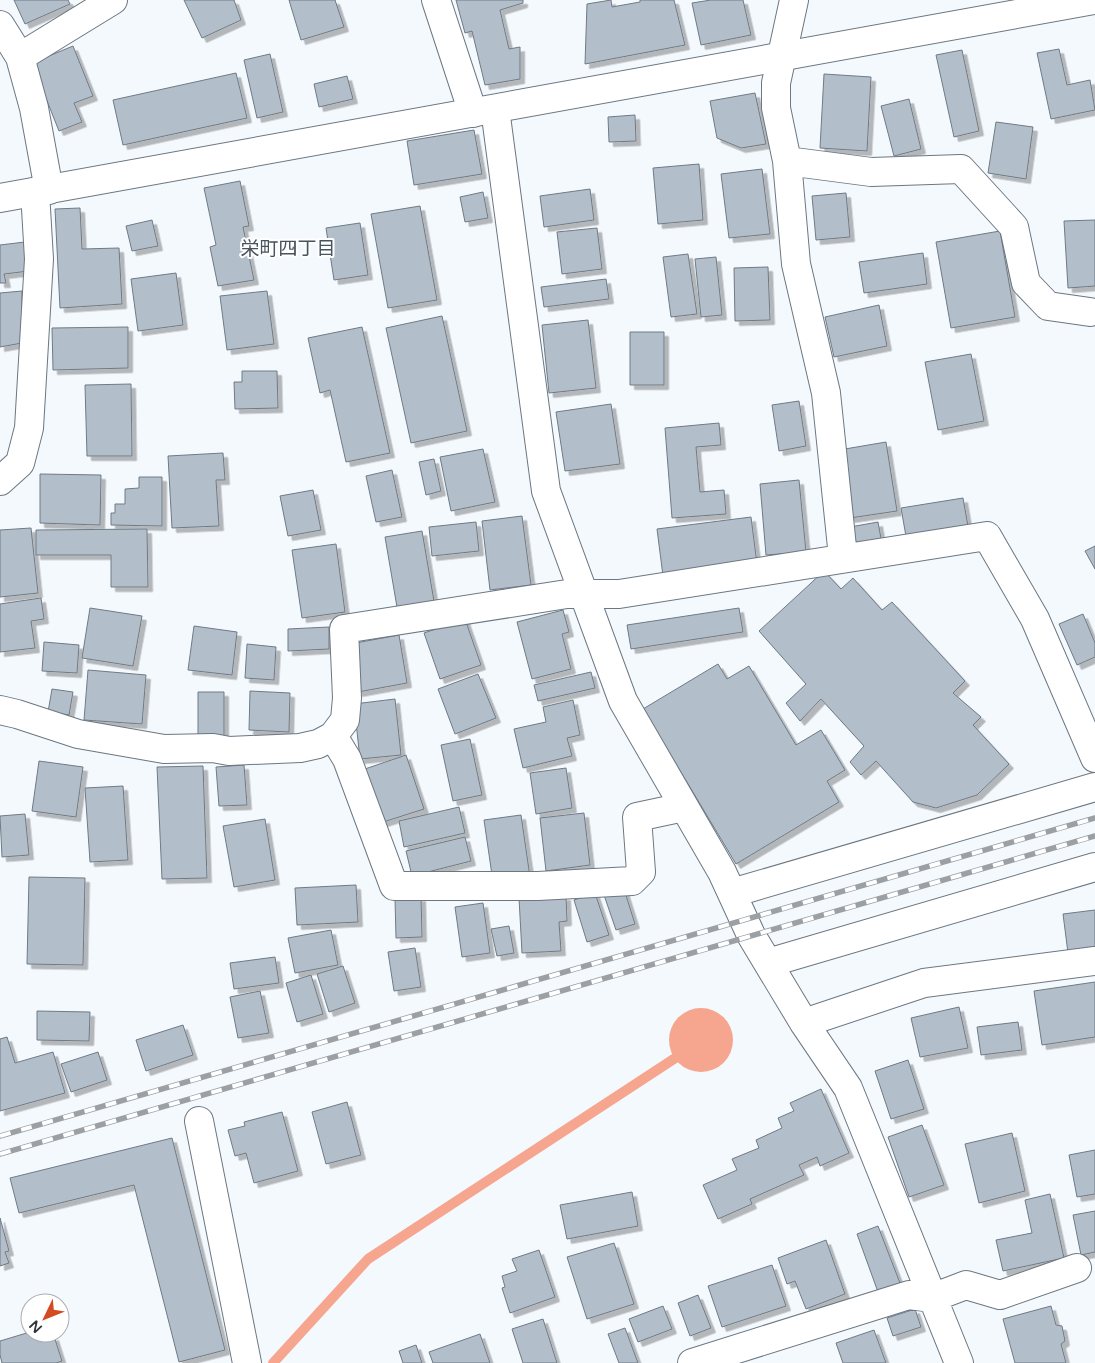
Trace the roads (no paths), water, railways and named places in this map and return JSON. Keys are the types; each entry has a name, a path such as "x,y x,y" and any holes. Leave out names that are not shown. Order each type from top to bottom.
{"street":[{"path":"20,57 113,0"},
{"path":"436,0 484,111 546,492 585,594 623,702 722,872 751,935 804,1023 848,1088 960,1363"},
{"path":"794,0 776,83 776,108 787,161 796,264 826,393 843,557"},
{"path":"0,198 1094,0"},
{"path":"0,25 20,57 34,108 42,191 28,428 20,463 0,481"},
{"path":"787,161 871,172 961,169 1014,226 1026,283 1048,306 1090,312"},
{"path":"0,710 78,734 164,749 213,748 229,751 300,748 318,744 333,736 345,720 347,698 344,629 568,594 619,594 832,561 843,557 987,536 1035,619 1095,758"},
{"path":"333,736 347,759 394,886 538,886 632,881 640,872 637,817 684,807"},
{"path":"732,893 1095,787"},
{"path":"768,963 1095,867"},
{"path":"804,1023 924,983 1095,961"},
{"path":"199,1121 247,1363"},
{"path":"692,1363 909,1295 932,1298 966,1285 1000,1295 1077,1268"}],"waterway":[{"path":"273,1363 368,1259 686,1051"}],"railway":[{"path":"0,1136 1095,818"},
{"path":"0,1154 1095,836"}],"district":[{"name":"栄町四丁目","path":"288,248"}]}
